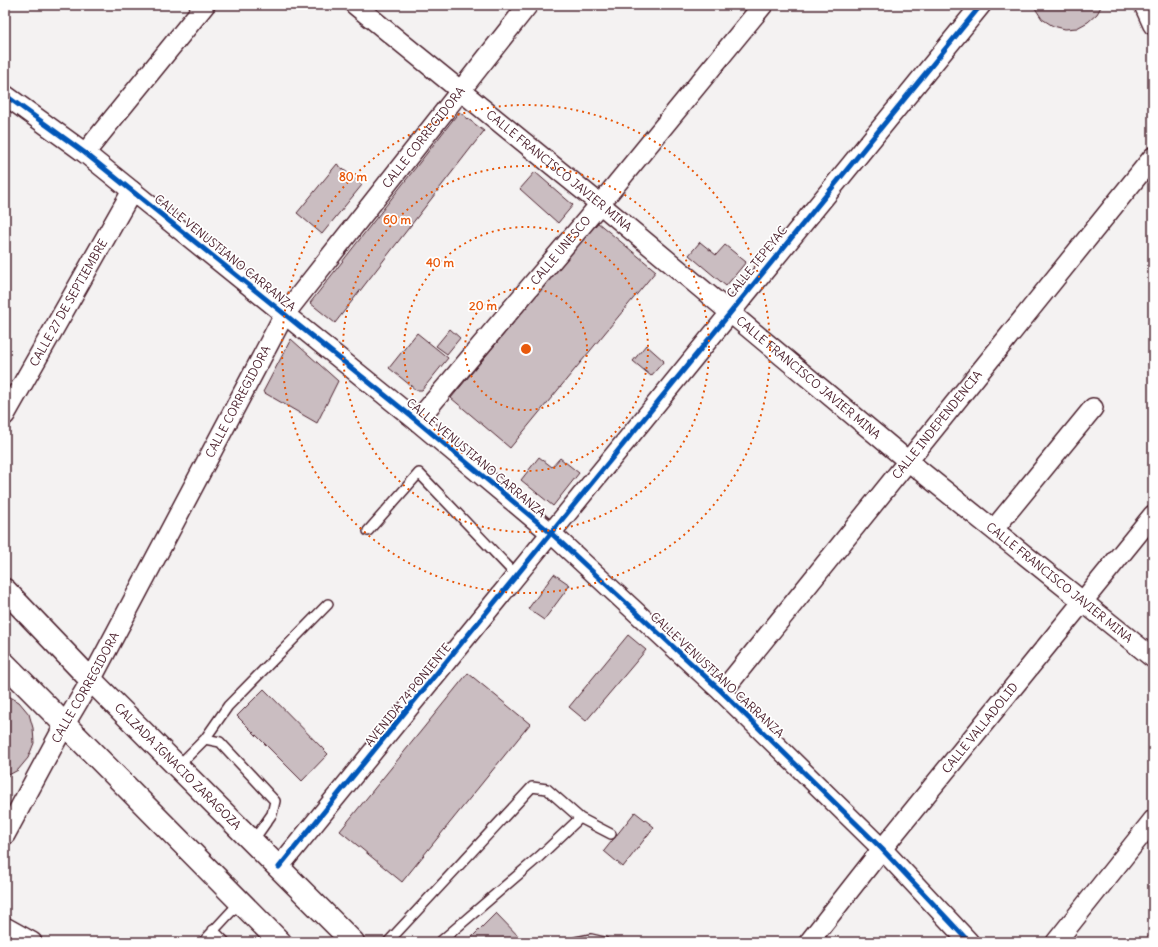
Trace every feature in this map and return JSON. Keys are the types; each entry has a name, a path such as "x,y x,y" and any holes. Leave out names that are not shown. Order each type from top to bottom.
{"main road":[{"name":"CALZADA IGNACIO ZARAGOZA","path":"5,590 91,680 353,942"},
{"path":"5,664 279,942"}],"street":[{"path":"85,153 205,5"},
{"name":"CALLE FRANCISCO JAVIER MINA","path":"355,5 730,311 908,461 1153,658"},
{"name":"CALLE CORREGIDORA","path":"5,835 65,724 91,680 284,315 528,5"},
{"name":"CALLE UNESCO","path":"417,421 600,204 763,5"},
{"name":"CALLE TEPEYAC","path":"552,534 730,311 981,5"},
{"path":"1144,5 1153,25"},
{"name":"CALLE VENUSTIANO CARRANZA","path":"5,95 85,153 417,421 552,534 722,692 882,848 969,942"},
{"name":"CALLE INDEPENDENCIA","path":"722,692 1153,157"},
{"name":"CALLE 27 DE SEPTIEMBRE","path":"5,415 132,191"},
{"path":"994,529 1093,408"},
{"name":"CALLE VALLADOLID","path":"809,942 882,848 1153,515"},
{"name":"AVENIDA 74 PONIENTE","path":"279,867 552,534"},
{"path":"1056,942 1153,820"},
{"path":"5,927 32,942"}],"lane":[{"path":"368,531 419,472 518,577"},
{"path":"178,766 205,739 228,706 328,604"},
{"path":"205,739 220,742 275,801 272,814 253,841"},
{"path":"388,942 532,787 546,789 580,818 611,834"},
{"path":"440,942 540,856 580,818"},
{"path":"202,942 240,902"},
{"path":"213,930 225,942"},
{"path":"576,942 591,938 604,942"}],"building":[{"path":"1033,5 1102,5 1097,14 1088,22 1077,28 1065,29 1053,26 1042,19"},
{"path":"459,112 484,131 335,323 310,303"},
{"path":"337,164 362,185 322,234 297,213"},
{"path":"535,172 573,205 558,223 520,189"},
{"path":"597,222 656,271 510,448 451,398"},
{"path":"700,242 716,255 725,245 746,262 726,286 689,255"},
{"path":"450,329 460,338 447,354 436,346"},
{"path":"417,333 448,358 422,390 416,390 389,368"},
{"path":"291,339 338,381 317,423 263,392"},
{"path":"646,345 664,361 651,376 633,361"},
{"path":"539,457 552,467 560,458 579,473 553,506 521,480"},
{"path":"554,574 570,585 544,620 528,609"},
{"path":"628,635 646,650 586,721 569,707"},
{"path":"468,673 530,724 402,882 340,831"},
{"path":"264,689 328,754 302,781 237,716"},
{"path":"5,694 19,702 29,714 33,728 34,743 28,758 18,770 5,777"},
{"path":"635,812 654,827 623,867 604,851"},
{"path":"496,913 524,942 467,942"}],"cycle path":[{"path":"279,867 981,5"},
{"path":"5,95 85,153 417,421 552,534 722,692 882,849 969,942"}]}
